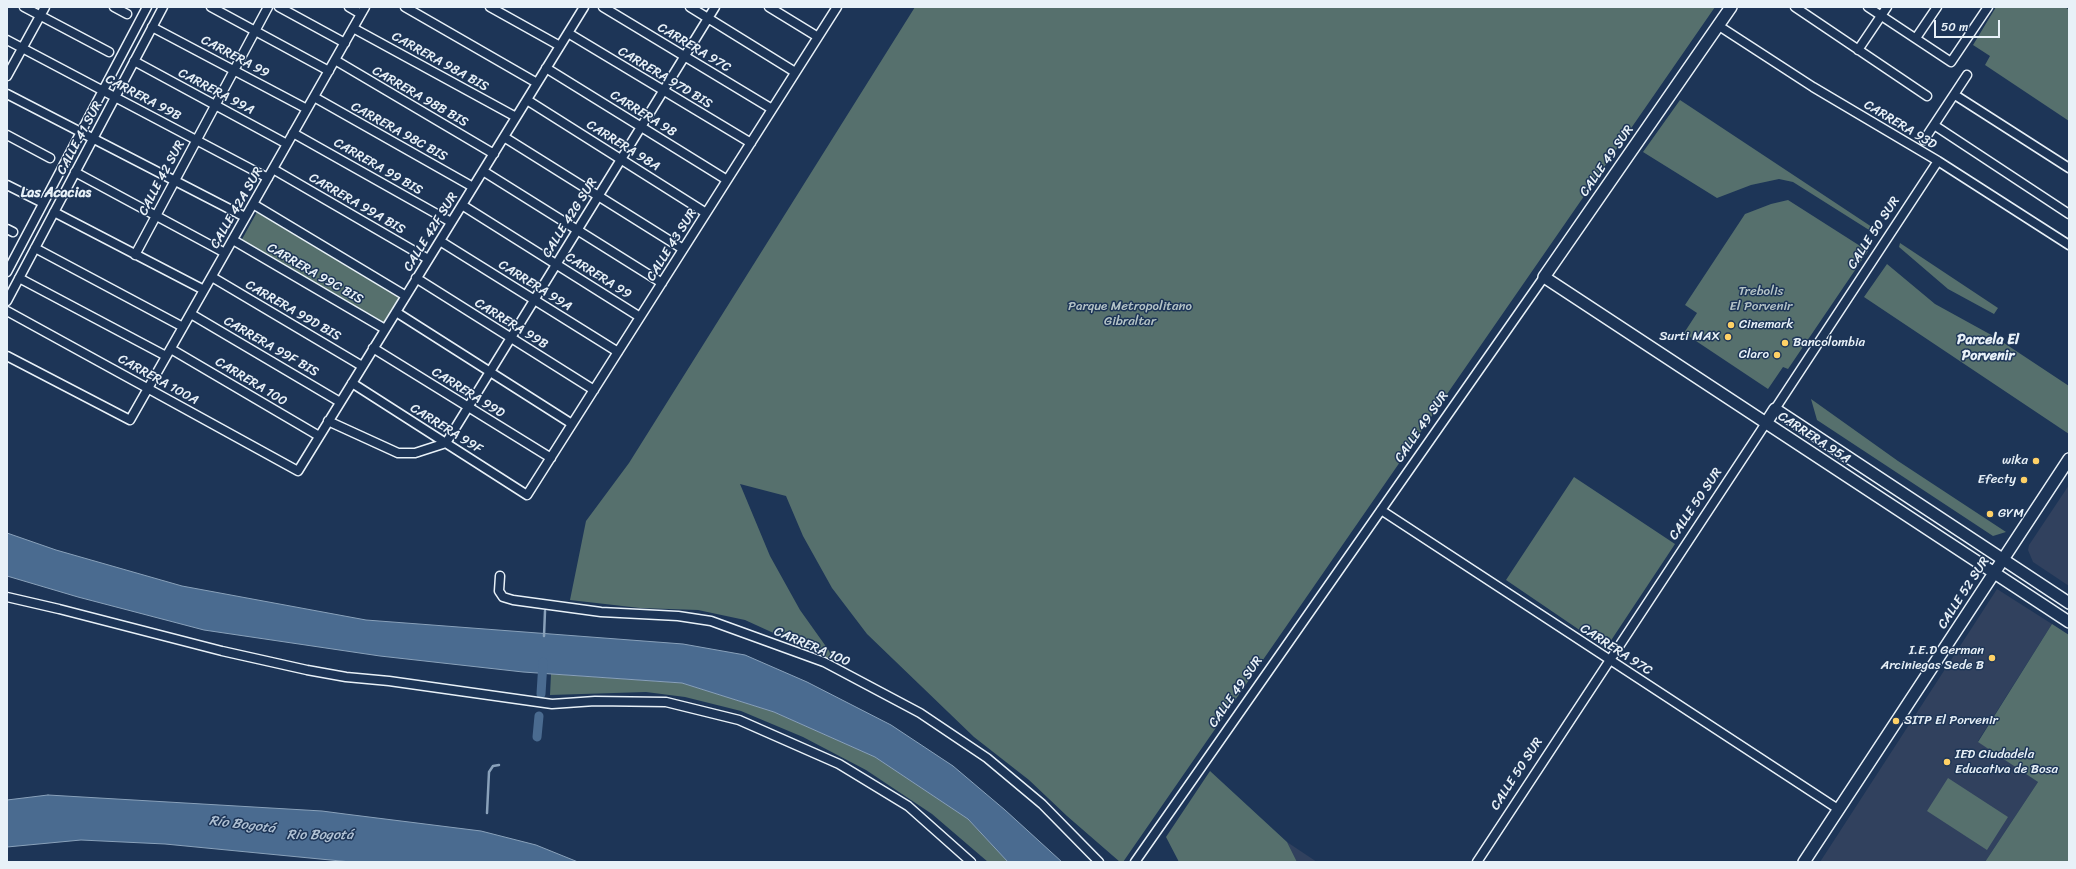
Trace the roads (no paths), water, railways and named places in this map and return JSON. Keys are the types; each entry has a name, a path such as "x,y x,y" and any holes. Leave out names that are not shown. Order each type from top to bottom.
{"street":[{"path":"24,7 110,52"},
{"path":"7,76 45,7"},
{"path":"114,7 127,14"},
{"name":"CALLE 41 SUR","path":"7,271 147,7"},
{"name":"CALLE 41 SUR","path":"7,301 163,7"},
{"path":"211,7 329,71"},
{"name":"CALLE 42 SUR","path":"135,254 268,7"},
{"path":"279,7 345,43"},
{"path":"349,7 363,10"},
{"path":"405,7 537,83"},
{"path":"490,7 560,46"},
{"name":"CARRERA 97C","path":"603,7 772,109"},
{"path":"690,7 795,72"},
{"name":"CALLE 42G SUR","path":"446,443 715,7"},
{"path":"769,7 818,37"},
{"name":"CALLE 43 SUR","path":"527,495 837,7"},
{"name":"CALLE 49 SUR","path":"1135,862 1731,7"},
{"path":"1795,7 1927,96"},
{"path":"1868,7 1951,62 1988,7"},
{"path":"1858,50 1887,7"},
{"path":"1916,38 1937,7"},
{"name":"CALLE 42F SUR","path":"298,471 568,33 581,8"},
{"name":"CALLE 42A SUR","path":"7,356 130,420 363,10"},
{"name":"CARRERA 93D","path":"1718,26 1813,87 1938,161 2069,245"},
{"name":"CARRERA 99","path":"152,27 307,109"},
{"name":"CARRERA 98A BIS","path":"353,28 516,118"},
{"name":"CARRERA 97D BIS","path":"568,33 751,143"},
{"name":"CARRERA 99B","path":"7,40 268,178"},
{"name":"CARRERA 98B BIS","path":"334,60 494,154"},
{"name":"CARRERA 99A","path":"134,61 287,144"},
{"name":"CARRERA 98","path":"546,68 727,180"},
{"path":"1924,140 1967,75"},
{"path":"7,94 245,217"},
{"path":"1954,95 2069,168"},
{"name":"CARRERA 98C BIS","path":"314,97 473,187"},
{"name":"CARRERA 98A","path":"527,100 706,213"},
{"path":"1934,126 2069,214"},
{"name":"CARRERA 99 BIS","path":"293,133 451,222"},
{"path":"7,135 50,158"},
{"path":"504,136 683,249"},
{"name":"CALLE 50 SUR","path":"1477,862 1938,161"},
{"name":"CARRERA 99A BIS","path":"273,169 428,259"},
{"path":"483,171 662,283"},
{"path":"75,172 225,253"},
{"path":"7,185 43,203"},
{"path":"253,204 406,296"},
{"name":"CARRERA 99","path":"462,205 640,317"},
{"path":"54,212 204,290"},
{"name":"CARRERA 99C BIS","path":"232,240 385,329"},
{"name":"CARRERA 99A","path":"440,241 618,352"},
{"path":"35,248 183,327"},
{"name":"CARRERA 99D BIS","path":"212,277 362,366"},
{"name":"CARRERA 95A","path":"1544,277 2069,622"},
{"name":"CARRERA 100","path":"19,278 168,353 319,436"},
{"name":"CARRERA 99B","path":"416,278 594,390"},
{"name":"CARRERA 100A","path":"7,311 298,471"},
{"path":"396,312 572,424"},
{"name":"CARRERA 99F BIS","path":"190,314 340,402"},
{"name":"CARRERA 99D","path":"373,348 551,458"},
{"name":"CARRERA 99F","path":"352,383 527,495"},
{"name":"CARRERA 95A","path":"1775,410 2069,603"},
{"path":"328,422 398,453 416,453 446,443"},
{"name":"CALLE 52 SUR","path":"1804,862 2069,459"},
{"name":"CARRERA 97C","path":"1381,510 1838,809"},
{"name":"CARRERA 100","path":"500,576 499,590 503,597 513,600 601,612 678,616 711,621 745,632 824,662 920,713 987,758 1042,804 1098,862"},
{"path":"7,597 222,651 322,673 552,704 595,701 666,702 738,720 846,768 908,806 972,862"}],"water":[{"path":"7,533 56,550 182,586 366,620 683,644 745,655 807,682 891,725 953,766 1005,810 1062,862 1008,862 968,819 875,757 774,712 682,683 523,672 380,656 204,630 78,597 7,576"},
{"name":"Rio Bogotá","path":"48,795 322,811 481,831 536,845 578,862 351,862 165,844 81,840 7,847 7,800"}],"waterway":[{"path":"544,636 545,611"},
{"path":"541,694 543,662"},
{"path":"537,737 539,716"},
{"path":"487,813 489,772 493,766 499,765"}],"place":[{"name":"Cinemark","path":"1731,325"},
{"name":"Surti MAX","path":"1728,337"},
{"name":"Bancolombia","path":"1785,343"},
{"name":"Claro","path":"1777,355"},
{"name":"wika","path":"2036,461"},
{"name":"Efecty","path":"2024,480"},
{"name":"GYM","path":"1990,514"},
{"name":"I.E.D German Arciniegas Sede B","path":"1992,658"},
{"name":"SITP El Porvenir","path":"1896,721"},
{"name":"IED Ciudadela Educativa de Bosa","path":"1947,762"}],"district":[{"name":"Las Acacias","path":"56,193"},
{"name":"Parcela El Porvenir","path":"1988,348"}],"park label":[{"name":"Trebolis El Porvenir","path":"1761,300"},
{"name":"Parque Metropolitano Gibraltar","path":"1130,314"}],"water label":[{"name":"Río Bogotá","path":"242,825"}]}
